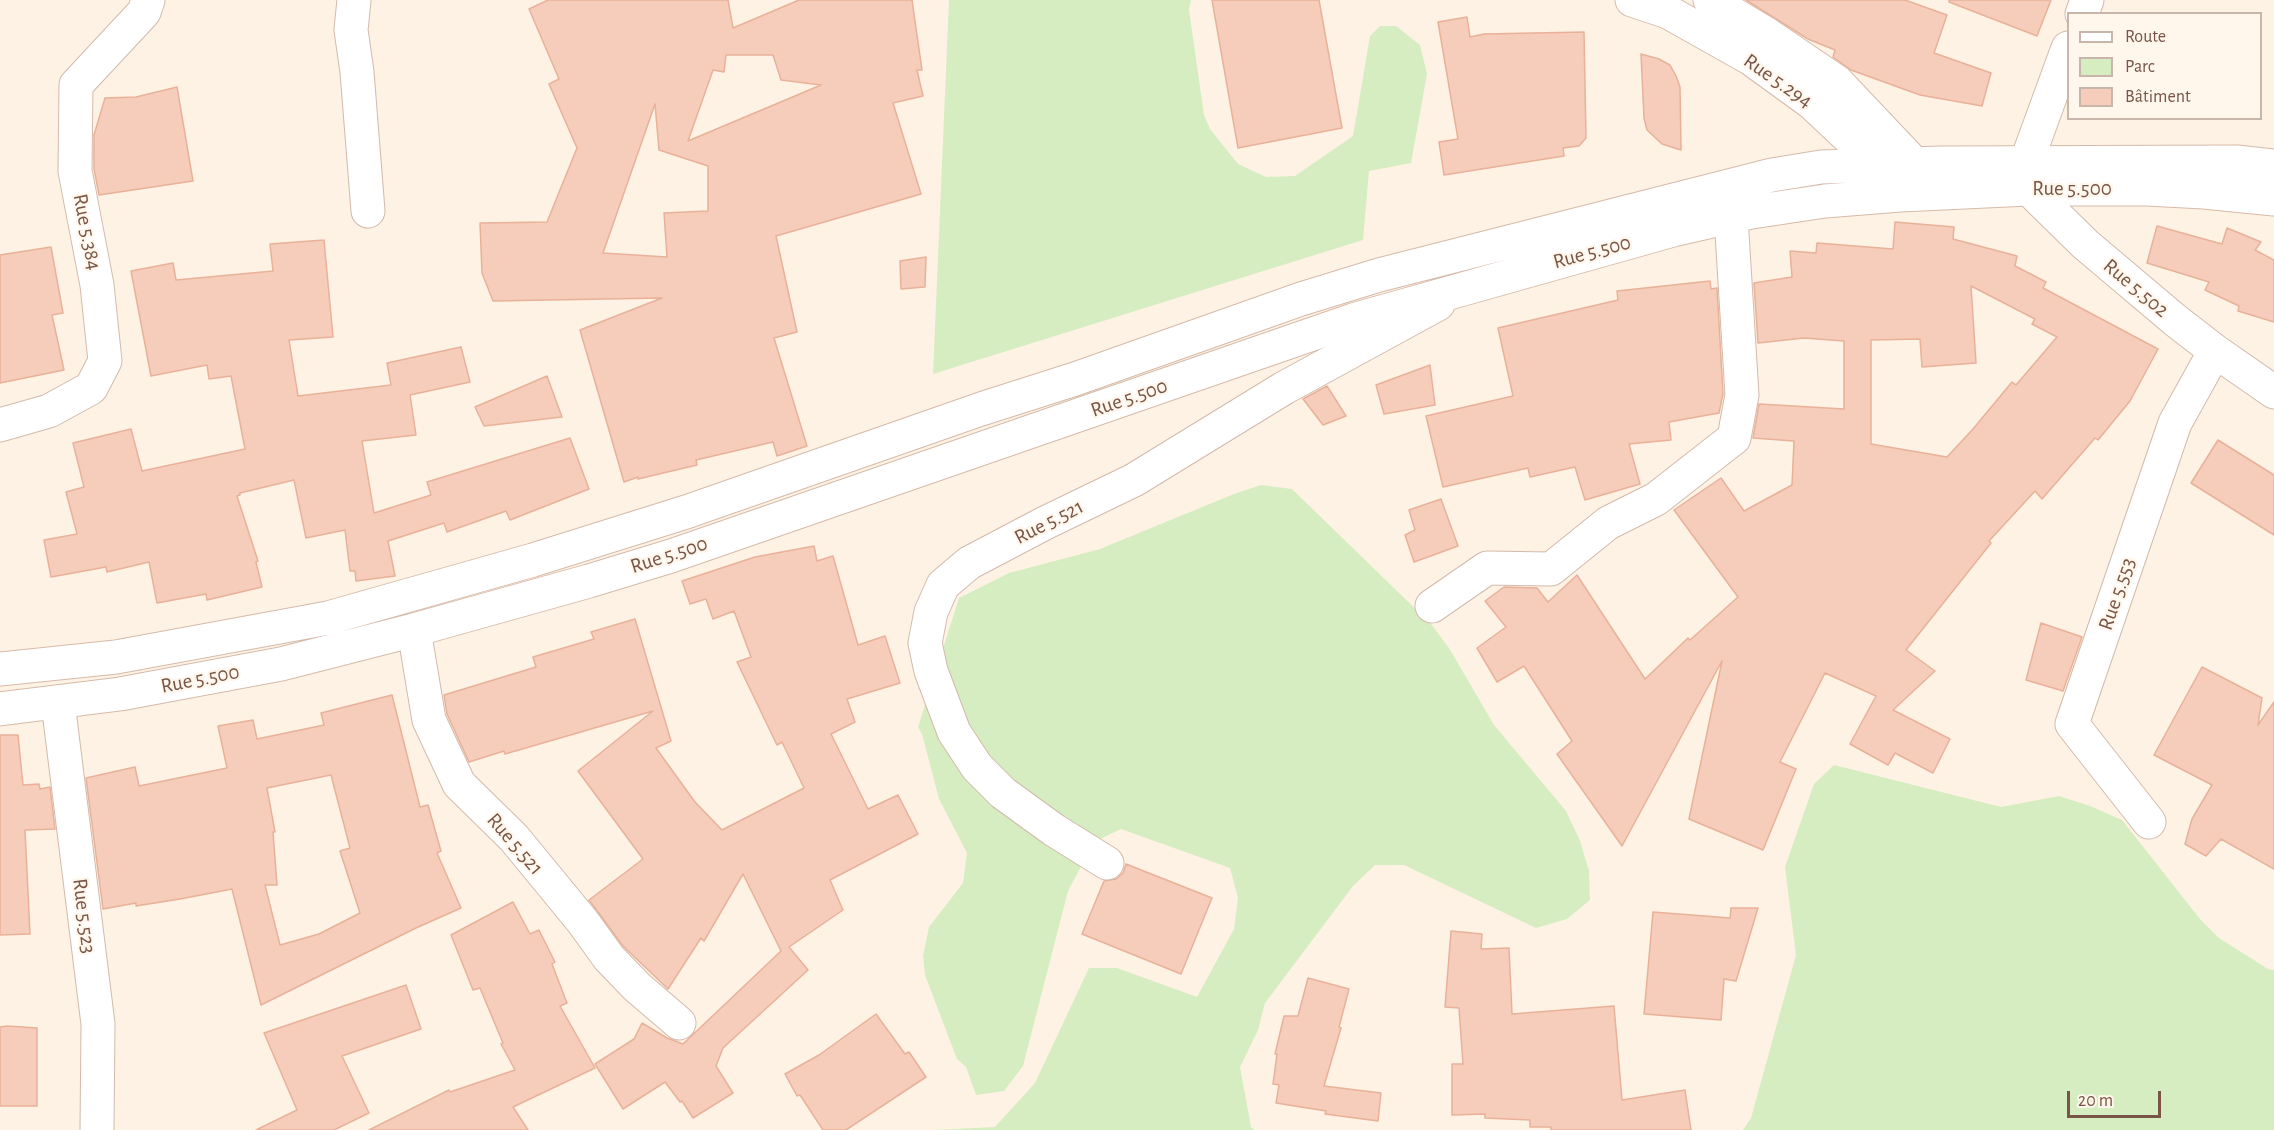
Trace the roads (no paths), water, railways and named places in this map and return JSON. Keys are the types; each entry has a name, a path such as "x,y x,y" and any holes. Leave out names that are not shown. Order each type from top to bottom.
{"main road":[{"name":"Rue 5.384","path":"0,425 50,411 91,388 105,361 97,285 75,171 76,86 144,12 148,0"},
{"path":"354,0 351,30 357,72 368,211"},
{"name":"Rue 5.294","path":"1632,0 1668,12 1750,58 1812,103 1878,165 1900,195"},
{"name":"Rue 5.294","path":"1710,0 1765,33 1837,82 1916,164 1938,193"},
{"path":"2027,176 2067,51"},
{"name":"Rue 5.500","path":"0,709 120,694 281,664 414,630 671,556 1353,320 1673,230 1731,217 1825,201 1938,193 2027,176 2237,162 2274,166"},
{"name":"Rue 5.500","path":"0,669 116,657 328,618 533,560 686,512 1301,299 1379,275 1539,236 1721,186 1772,175 1821,167 1916,164 2147,189 2274,199"},
{"name":"Rue 5.502","path":"2027,176 2085,244 2215,351 2274,392"},
{"path":"1432,606 1487,568 1551,569 1608,523 1656,499 1734,438 1742,395 1731,217"},
{"name":"Rue 5.521","path":"1107,863 1054,830 1003,793 977,767 954,732 931,671 925,643 931,612 943,585 969,563 1134,480 1284,388 1471,286"},
{"name":"Rue 5.553","path":"2149,822 2072,724 2175,423 2215,351"},
{"name":"Rue 5.521","path":"414,630 429,720 459,784 514,838 583,922 609,958 637,987 680,1023"},
{"name":"Rue 5.523","path":"58,703 98,1024 97,1130"}]}
